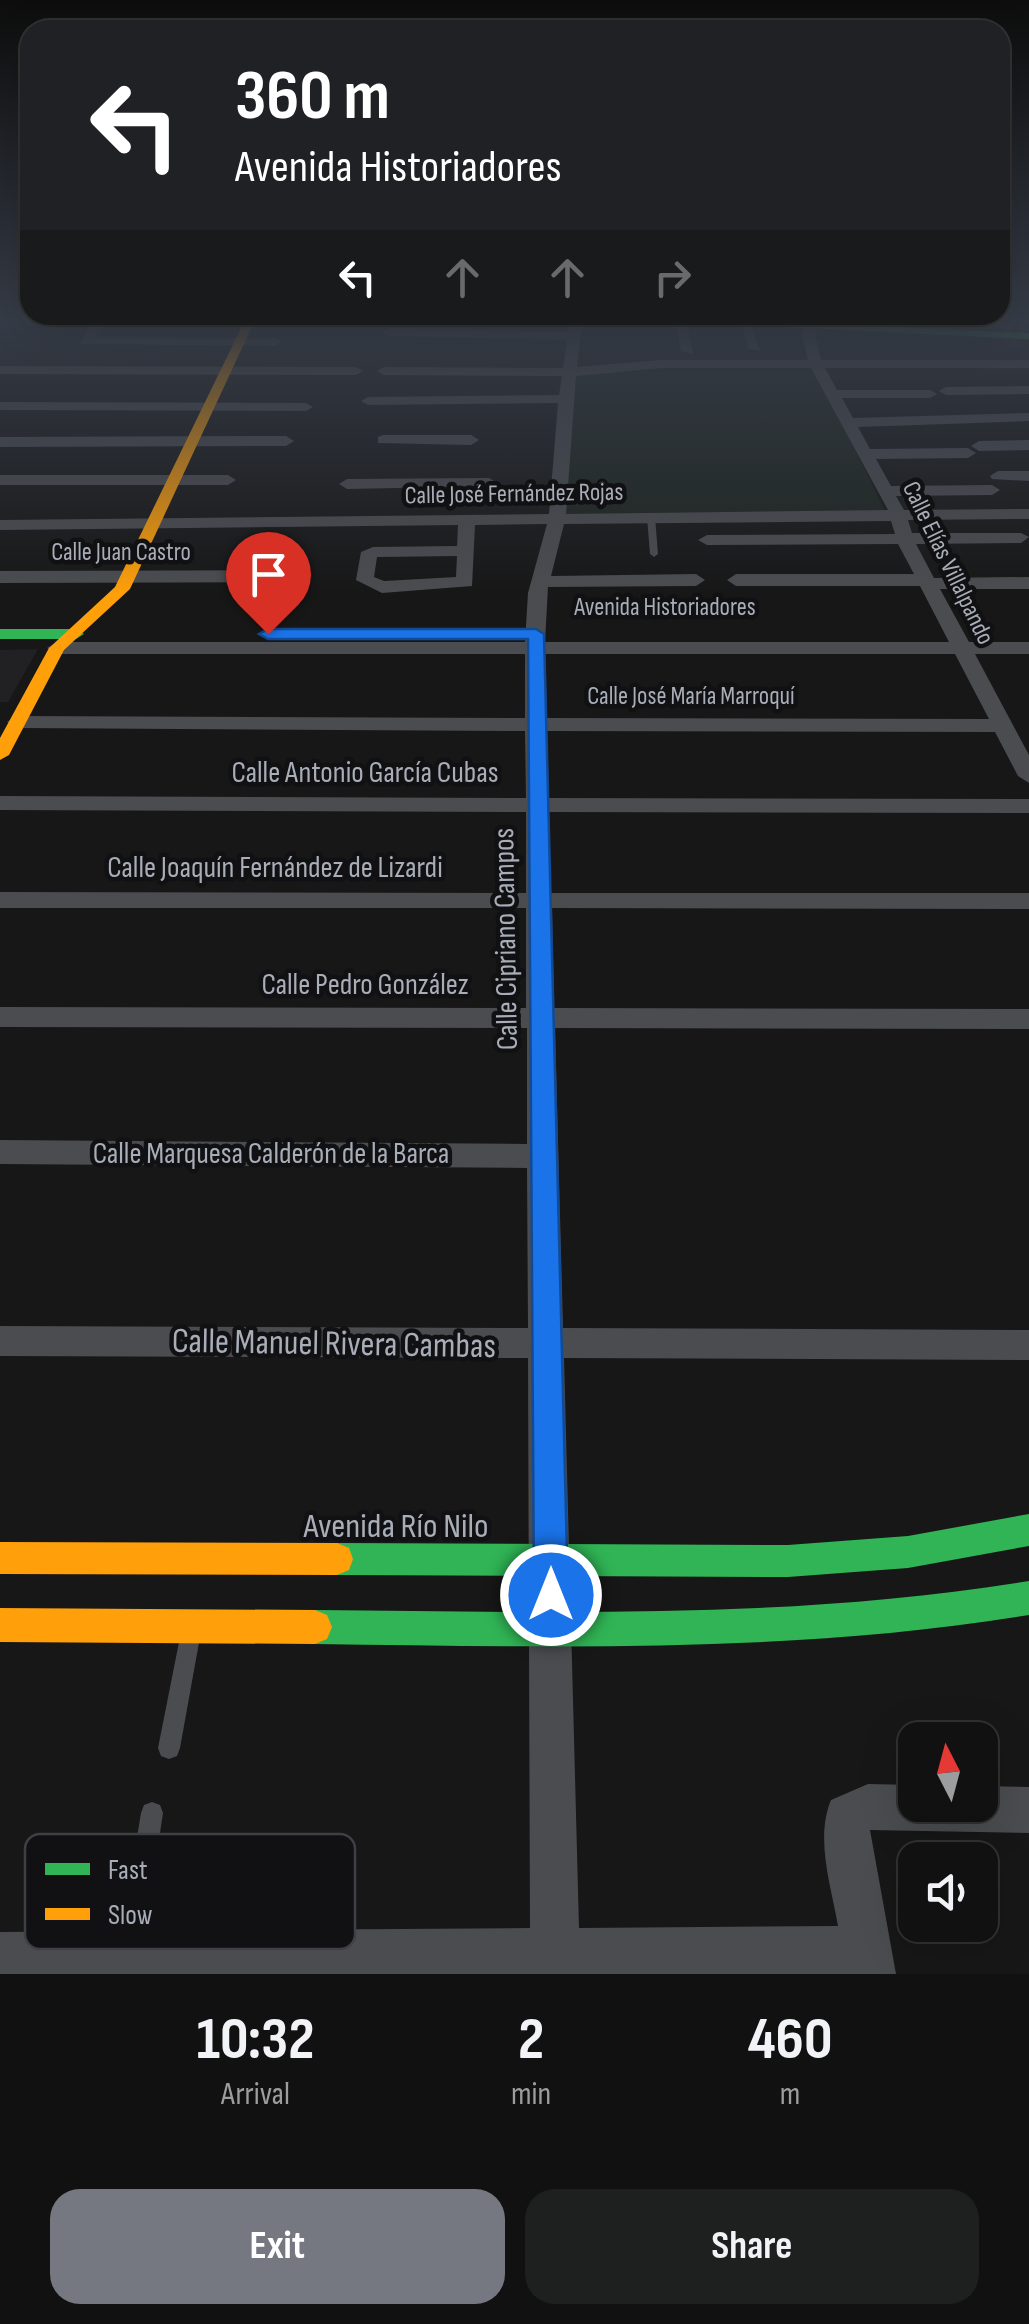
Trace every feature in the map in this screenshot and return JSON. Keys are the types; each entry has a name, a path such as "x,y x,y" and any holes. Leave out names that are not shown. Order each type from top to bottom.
{"street":[{"path":"0,755 66,641 128,578 208,410"},
{"path":"371,410 382,441"},
{"path":"382,441 471,441 540,410"},
{"name":"Calle Cipriano Campos","path":"555,1963 535,723 540,582 557,520 564,410"},
{"name":"Calle Elías Villalpando","path":"841,410 898,514 905,540 1029,776"},
{"path":"848,423 1029,416"},
{"path":"0,442 286,441"},
{"path":"382,441 471,441"},
{"path":"382,441 471,441"},
{"path":"347,484 382,441"},
{"path":"471,441 489,484"},
{"path":"865,454 1029,446"},
{"path":"886,491 995,483 1029,476"},
{"path":"0,480 228,480"},
{"name":"Calle José Fernández Rojas","path":"0,525 1029,514"},
{"path":"464,550 373,552 367,556 365,580 382,587 462,584 467,520"},
{"path":"706,540 1021,538"},
{"name":"Calle Juan Castro","path":"0,577 302,576"},
{"path":"540,582 696,580"},
{"path":"736,580 1029,583"},
{"name":"Avenida Historiadores","path":"0,634 66,641 959,642 1029,648"},
{"name":"Avenida Historiadores","path":"959,642 1029,636"},
{"name":"Avenida Historiadores","path":"0,648 66,641"},
{"name":"Calle José María Marroquí","path":"18,722 1002,726"},
{"name":"Calle Antonio García Cubas","path":"0,802 1029,806"},
{"name":"Calle Joaquín Fernández de Lizardi","path":"0,900 1029,901"},
{"name":"Calle Pedro González","path":"0,1017 1029,1019"},
{"name":"Calle Marquesa Calderón de la Barca","path":"0,1152 543,1156"},
{"name":"Calle Manuel Rivera Cambas","path":"0,1342 1029,1345"},
{"name":"Avenida Río Nilo","path":"0,1558 805,1560 938,1548 1029,1530"},
{"path":"0,1625 818,1627 942,1614 1029,1598"},
{"path":"0,1958 869,1962 847,1846 847,1816 868,1807 1029,1810"}],"lane":[{"path":"651,518 654,554"},
{"path":"169,1748 192,1626"},
{"path":"148,1834 152,1813"},
{"path":"128,1956 129,1949"}],"shaded area":[{"path":"573,410 836,410 885,511 563,517"},
{"path":"38,649 8,702 0,702 0,650"}],"traffic: fast":[{"path":"0,634 76,634"},
{"path":"337,1559 788,1561 908,1552 1029,1530"},
{"path":"315,1627 763,1628 941,1612 1029,1598"}],"traffic: slow":[{"path":"0,755 57,648 122,589 207,410"},
{"path":"0,1558 337,1559"},
{"path":"0,1625 315,1627"}],"route":[{"path":"268,634 536,634 551,1595"}]}
